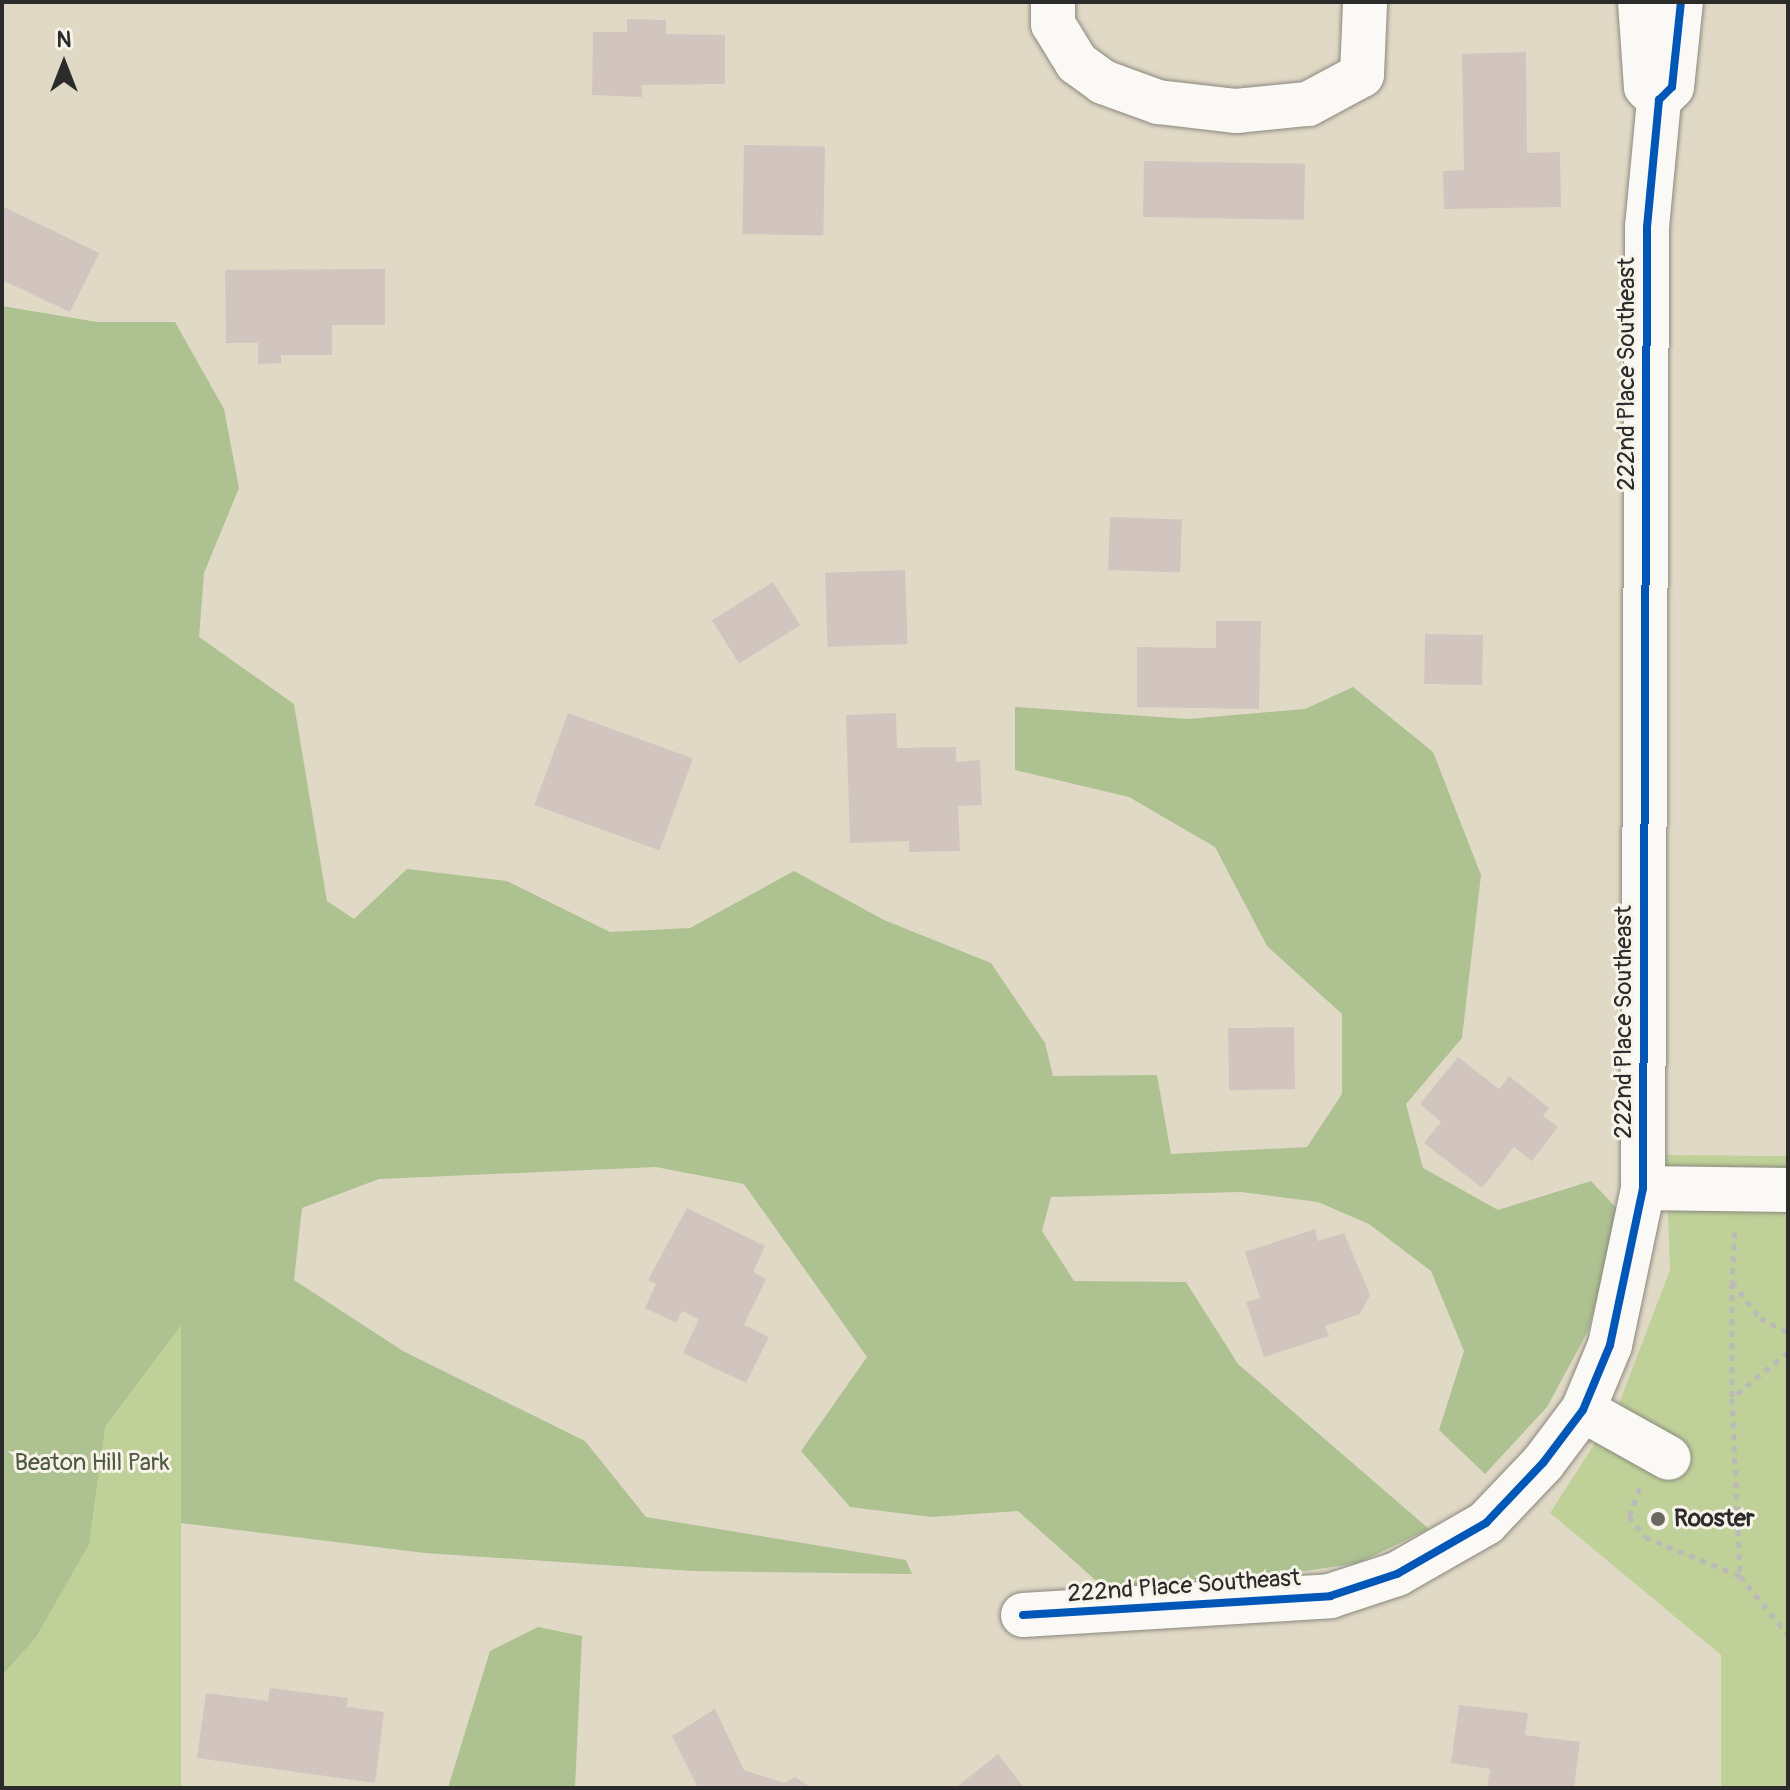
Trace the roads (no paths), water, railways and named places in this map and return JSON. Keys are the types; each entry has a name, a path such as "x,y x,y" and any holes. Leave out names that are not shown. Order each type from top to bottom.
{"street":[{"path":"1053,2 1053,24 1077,63 1103,82 1158,102 1236,111 1308,104 1362,75 1365,2"},
{"name":"222nd Place Southeast","path":"1640,2 1646,87 1659,100"},
{"name":"222nd Place Southeast","path":"1023,1615 1190,1610 1330,1596 1397,1574 1486,1523 1583,1410 1629,1282 1643,1188 1647,227 1659,100 1672,87 1681,2"},
{"path":"1643,1188 1788,1190"},
{"path":"1583,1410 1669,1458"}],"place":[{"name":"Rooster","path":"1658,1519"}],"park label":[{"name":"Beaton Hill Park","path":"92,1463"}]}
